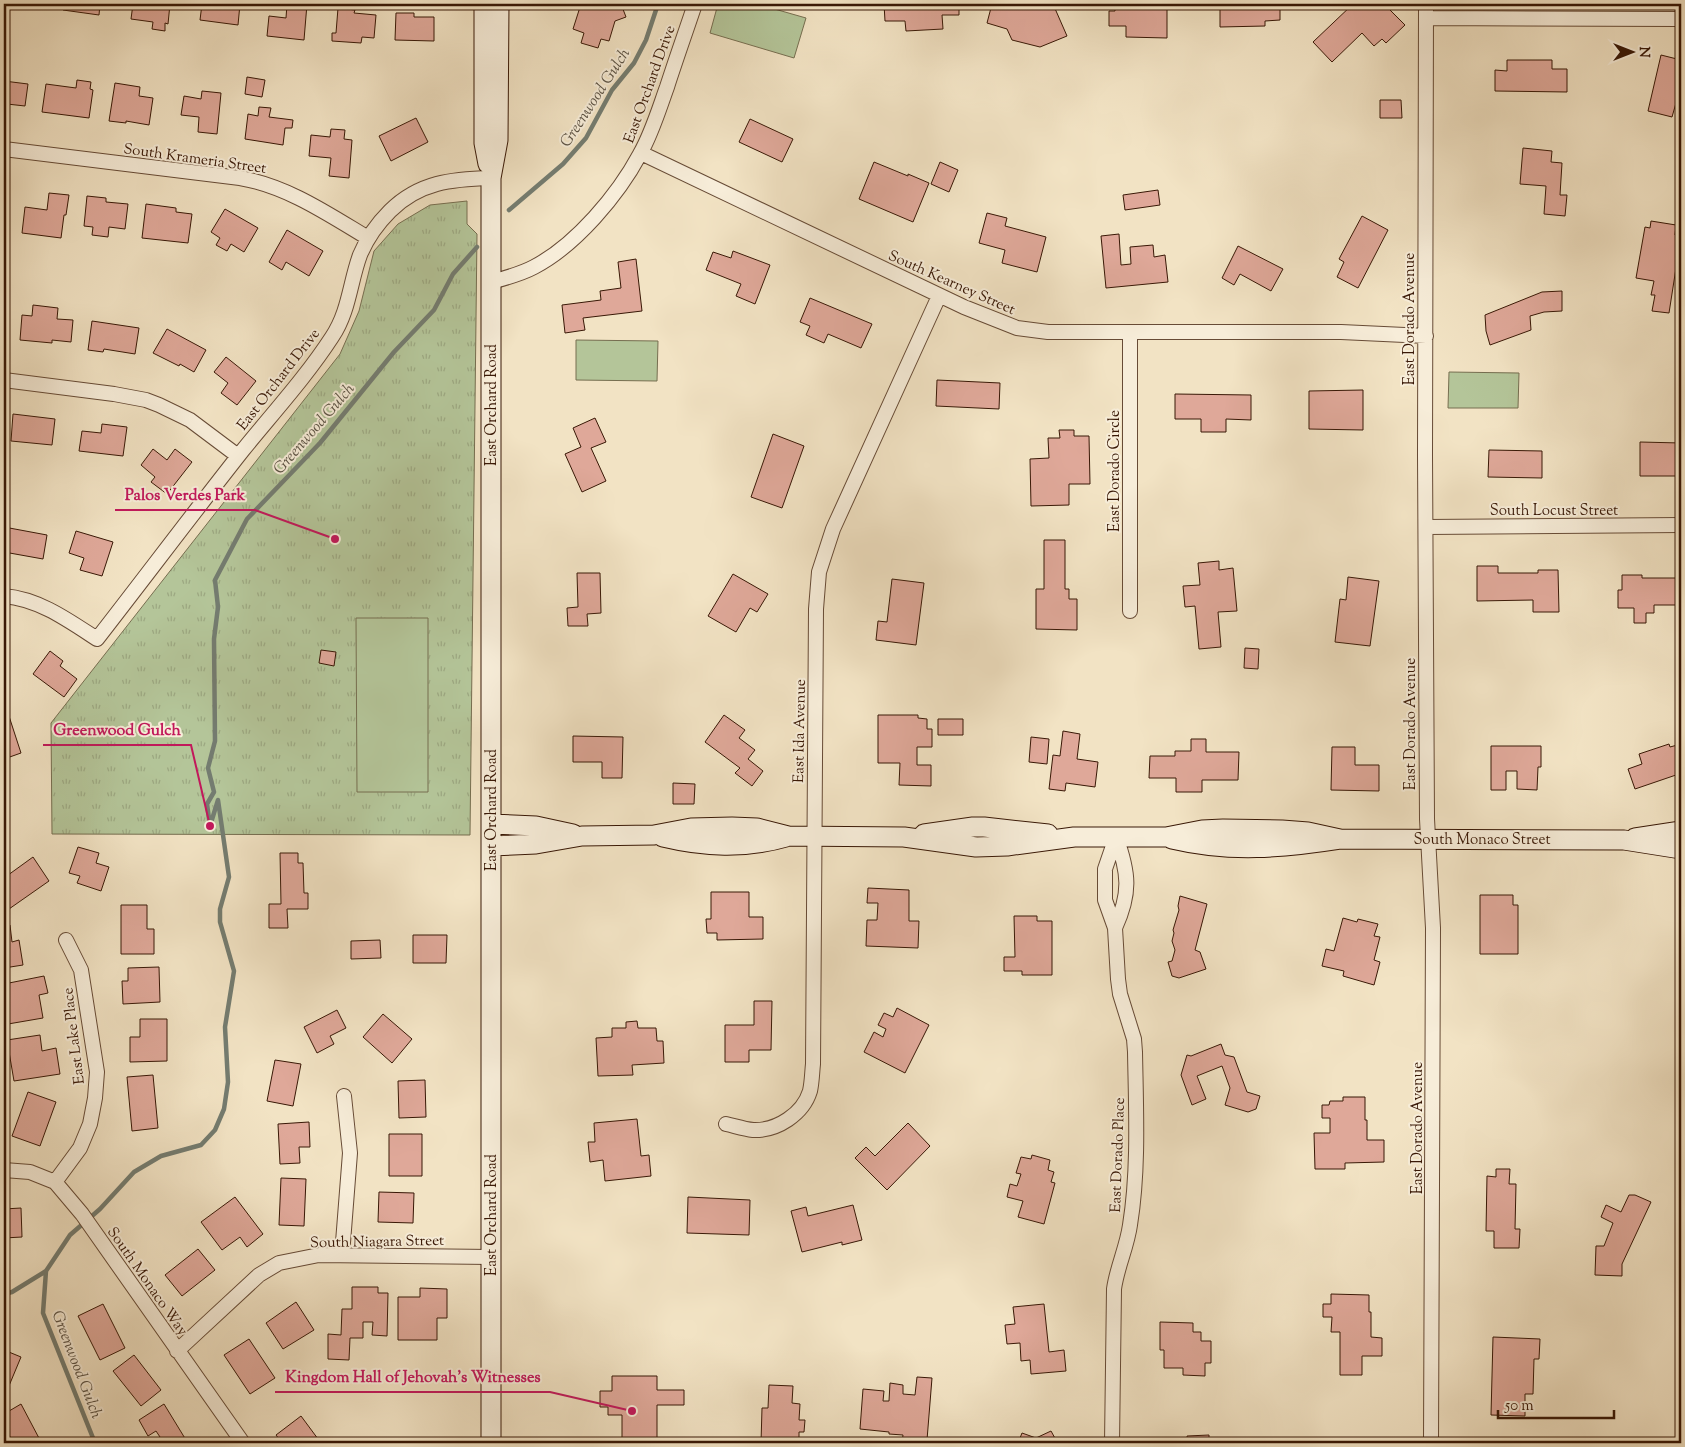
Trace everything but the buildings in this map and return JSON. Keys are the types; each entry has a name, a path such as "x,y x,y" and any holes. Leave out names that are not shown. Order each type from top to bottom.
{"main road":[{"name":"East Orchard Road","path":"484,4 484,143 491,178"},
{"name":"East Orchard Road","path":"492,1443 491,178 498,140 499,4"},
{"name":"South Monaco Street","path":"492,824 536,826 582,836"},
{"name":"South Monaco Street","path":"492,846 536,844 582,836 654,836 692,843 757,844 788,836 904,837 984,827 1074,837 1166,838 1199,845 1241,848 1300,845 1340,839 1624,840 1681,831"},
{"name":"South Monaco Street","path":"1624,840 1664,848 1681,849"}],"street":[{"name":"East Orchard Drive","path":"491,282 529,269 547,259 612,198 641,153 658,112 695,4"},
{"path":"1426,11 1681,19"},
{"name":"East Dorado Avenue","path":"1426,11 1427,820 1432,899 1433,956 1431,1443"},
{"name":"South Krameria Street","path":"4,149 240,178 264,183 286,192 368,238"},
{"name":"South Kearney Street","path":"641,153 939,296 992,319 1026,330 1048,332 1341,332 1426,336"},
{"name":"East Orchard Drive","path":"4,596 21,599 51,610 97,638 238,456 315,361 334,334 348,303 360,257 373,230 391,210 426,187 453,180 491,178"},
{"name":"East Ida Avenue","path":"726,1124 755,1130 776,1126 785,1122 801,1108 810,1091 813,1064 817,588 822,559 833,528 939,296"},
{"name":"East Dorado Circle","path":"1130,332 1130,610"},
{"path":"4,380 146,400 190,420 238,456"},
{"name":"South Locust Street","path":"1426,527 1681,525"},
{"name":"East Dorado Place","path":"1112,1443 1114,1289 1116,1274 1129,1231 1135,1181 1134,1039 1118,979 1115,928 1105,900 1107,861 1116,837"},
{"name":"East Dorado Place","path":"1115,928 1126,897 1125,864 1116,837"},
{"name":"East Lake Place","path":"55,1182 80,1148 90,1124 97,1072 81,970 66,940"},
{"path":"342,1255 350,1152 344,1096"},
{"name":"South Monaco Way","path":"4,1170 30,1172 55,1182 82,1214 242,1443"},
{"name":"South Niagara Street","path":"177,1351 259,1275 279,1263 319,1255 492,1257"}],"green space":[{"path":"718,4 757,4 806,18 794,58 710,33"},
{"path":"467,201 467,224 477,234 470,835 52,834 51,723 340,354 359,311 374,251 398,224 430,205"},
{"path":"576,340 658,341 657,381 576,380"},
{"path":"1449,372 1519,373 1518,408 1448,408"},
{"path":"356,618 428,618 428,792 357,792"}],"waterway":[{"name":"Greenwood Gulch","path":"509,210 563,164 586,138 612,90 634,63 646,40 658,4"},
{"name":"Greenwood Gulch","path":"95,1443 43,1313 46,1271 70,1235 100,1209 134,1172 161,1156 201,1145 215,1130 224,1109 228,1082 225,1027 234,971 220,922 220,909 229,877 218,800 210,826 207,804 214,792 208,768 215,741 214,639 218,607 215,580 247,519 320,443 394,352 434,310 453,274 477,247"},
{"path":"4,1294 12,1292 46,1271"}],"place":[{"name":"Palos Verdes Park","path":"335,539"},
{"name":"Greenwood Gulch","path":"210,826"},
{"name":"Kingdom Hall of Jehovah's Witnesses","path":"632,1411"}]}
